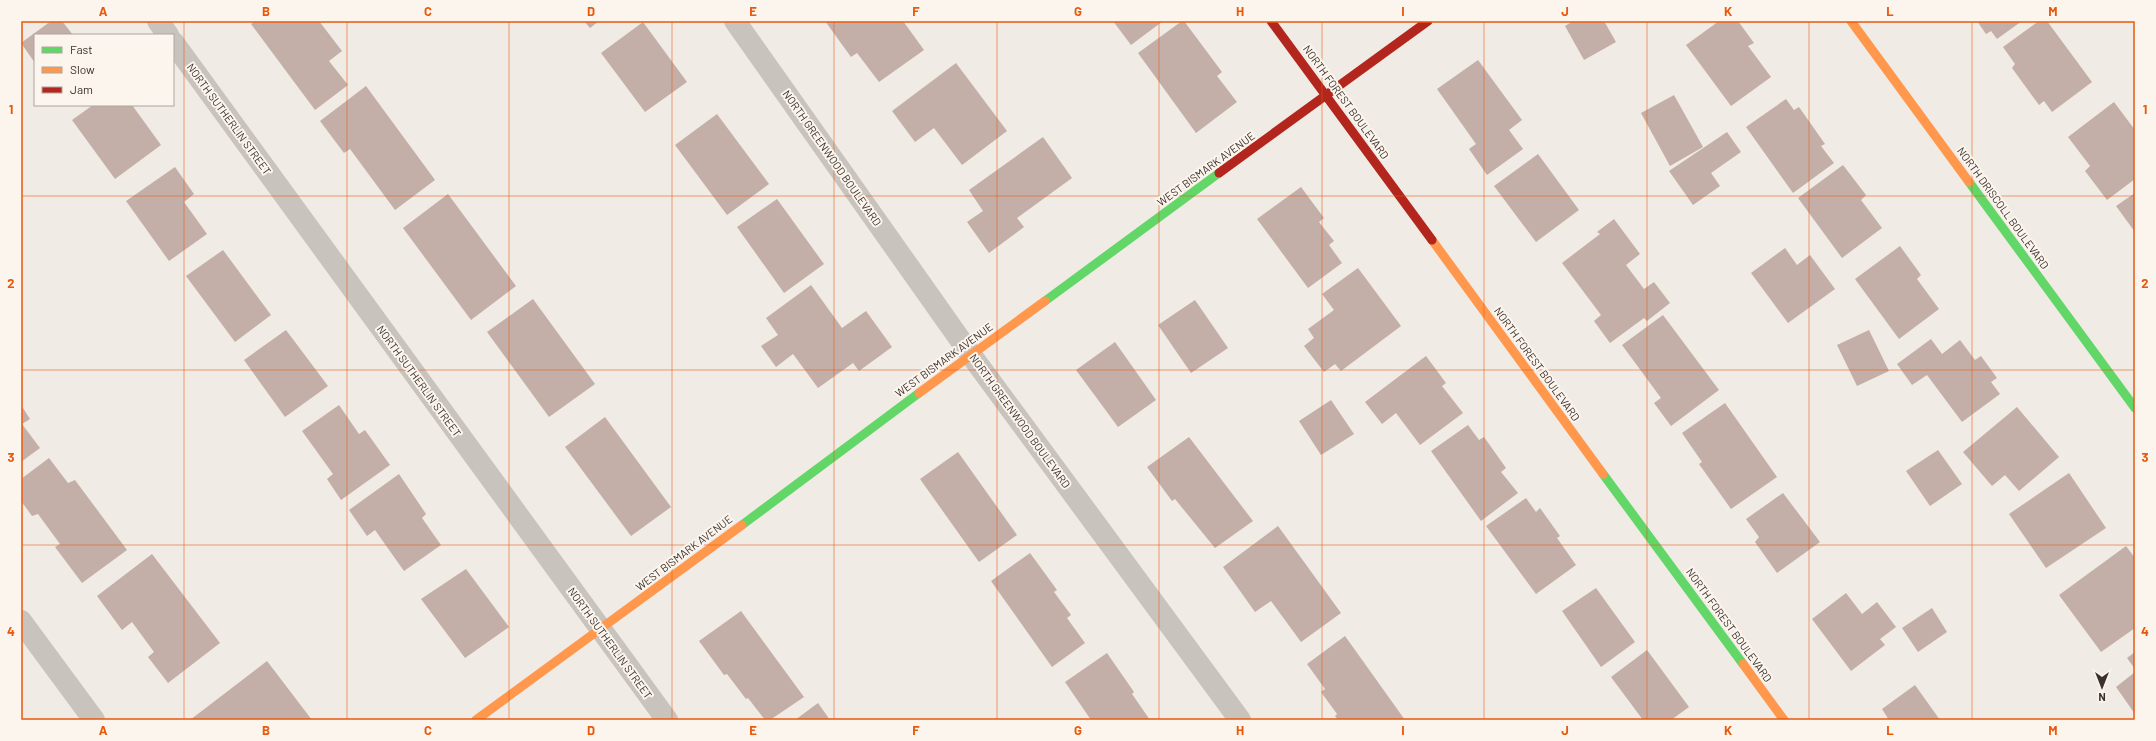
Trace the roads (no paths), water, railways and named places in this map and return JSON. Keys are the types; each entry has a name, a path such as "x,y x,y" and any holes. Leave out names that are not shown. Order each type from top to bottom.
{"street":[{"path":"158,21 167,34"},
{"name":"NORTH GREENWOOD BOULEVARD","path":"735,21 971,355 1240,720"},
{"name":"NORTH FOREST BOULEVARD","path":"1272,21 1784,720"},
{"name":"WEST BISMARK AVENUE","path":"476,720 600,631 971,355 1428,21"},
{"name":"NORTH DRISCOLL BOULEVARD","path":"1851,21 2135,408"},
{"name":"NORTH SUTHERLIN STREET","path":"174,43 600,631 667,720"},
{"path":"21,621 94,720"}]}
